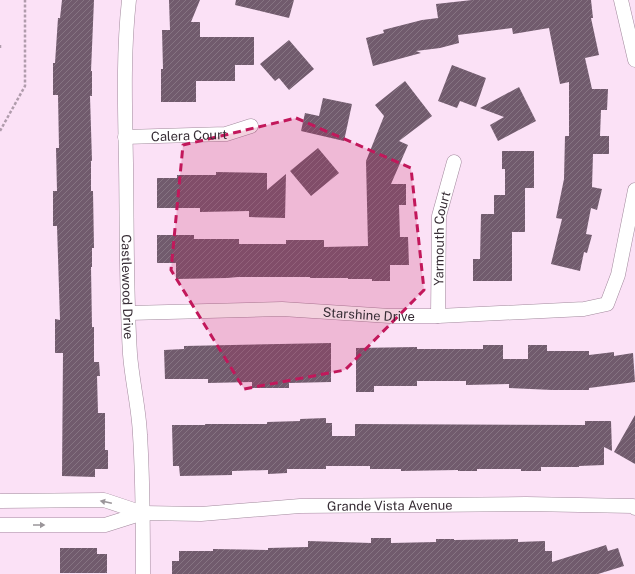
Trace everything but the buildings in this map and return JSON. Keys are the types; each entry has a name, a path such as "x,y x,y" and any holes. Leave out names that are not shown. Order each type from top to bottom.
{"street":[{"name":"Castlewood Drive","path":"129,0 125,58 125,137 129,313 130,354 140,433 143,513 143,574"},
{"path":"621,0 635,60"},
{"name":"Calera Court","path":"125,137 226,134 251,126"},
{"name":"Yarmouth Court","path":"438,316 440,216 454,162"},
{"name":"Starshine Drive","path":"129,313 282,309 390,316 438,316 584,309 607,304 618,275 635,190"},
{"name":"Grande Vista Avenue","path":"0,501 104,500 143,513 201,514 300,506 353,505 549,504 633,506 635,508"},
{"name":"Grande Vista Avenue","path":"0,525 105,525 143,513"}],"path":[{"path":"0,131 26,86 25,0"}],"highlighted area":[{"path":"296,118 411,168 424,290 345,370 244,389 171,270 183,145"}]}
